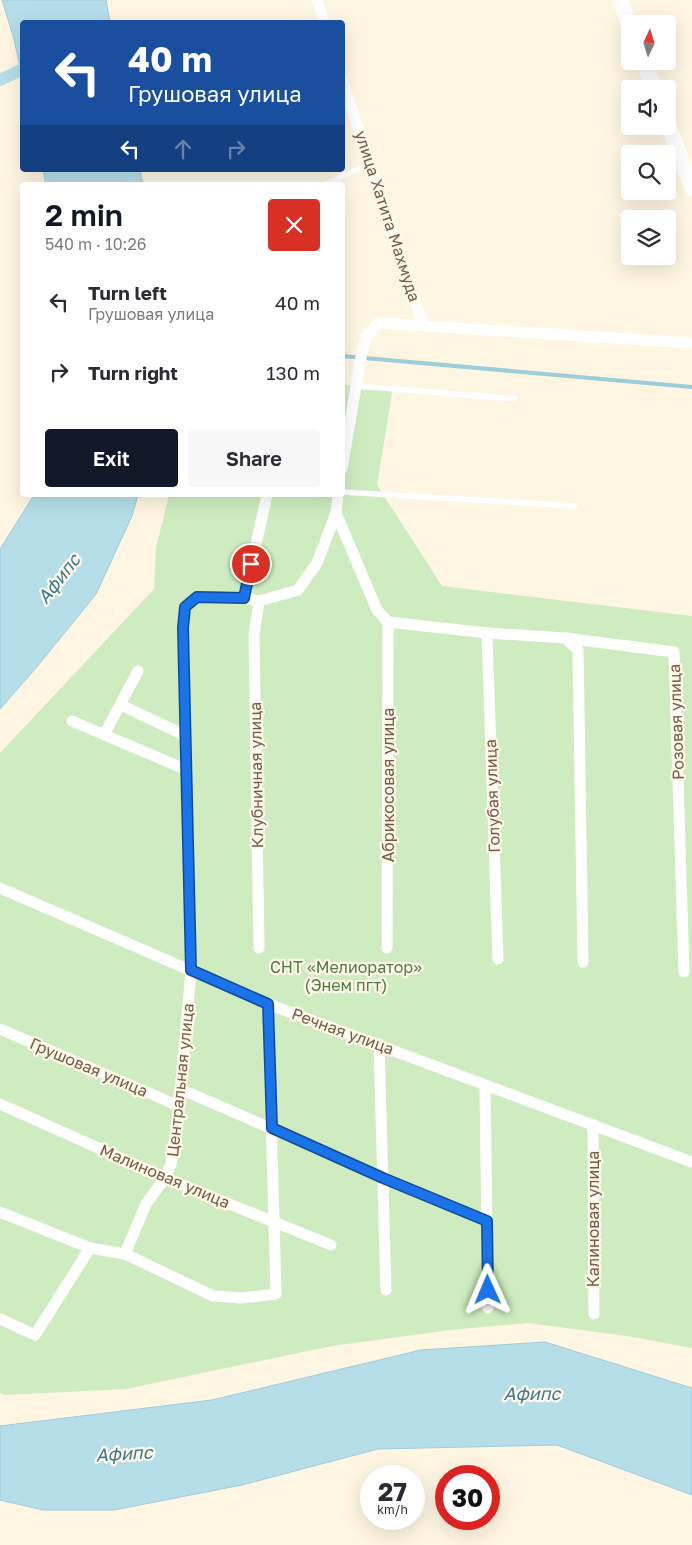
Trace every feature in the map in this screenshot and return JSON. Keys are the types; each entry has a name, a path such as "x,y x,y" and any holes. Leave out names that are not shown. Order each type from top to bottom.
{"street":[{"path":"316,0 323,20"},
{"path":"620,0 626,15"},
{"name":"улица Хатита Махмуда","path":"345,88 423,324"},
{"path":"672,135 692,188"},
{"path":"345,451 366,337 378,323 423,324 692,343"},
{"path":"244,598 266,497"},
{"name":"Центральная улица","path":"125,1254 146,1204 165,1178 171,1164 179,1106 191,970 183,628 185,607 197,597 244,598 259,601 298,590 317,562 336,513 338,497"},
{"path":"336,513 377,610 388,622 487,633 564,638 578,650 583,962"},
{"name":"Клубничная улица","path":"259,601 254,635 259,948"},
{"name":"Абрикосовая улица","path":"387,948 388,622"},
{"name":"Голубая улица","path":"487,633 498,959"},
{"name":"Розовая улица","path":"564,638 674,652 684,972"},
{"path":"104,735 138,672"},
{"path":"121,705 186,736"},
{"path":"72,721 187,770"},
{"name":"Речная улица","path":"0,888 268,1004 692,1162"},
{"path":"0,1212 90,1248 125,1254 213,1296 242,1298 276,1294 268,1004"},
{"name":"Грушовая улица","path":"0,1029 179,1106"},
{"path":"379,1044 386,1290"},
{"path":"485,1085 488,1308"},
{"path":"180,1089 383,1178 487,1221"},
{"name":"Малиновая улица","path":"0,1104 165,1178 331,1245"},
{"name":"Калиновая улица","path":"593,1124 594,1314"},
{"path":"0,1319 35,1335 90,1248"}],"lane":[{"path":"329,182 370,164"},
{"path":"356,386 515,399"},
{"path":"345,492 575,506"}],"green space":[{"name":"СНТ «Мелиоратор» (Энем пгт)","path":"345,385 393,387 377,485 442,586 692,616 692,1348 627,1336 528,1323 450,1330 332,1346 126,1389 5,1395 0,1393 0,753 154,589 156,548 169,497 345,497"}],"water":[{"path":"2,0 106,0 110,20 20,20 20,67"},
{"path":"43,172 140,172 142,182 45,182"},
{"name":"Афипс","path":"33,497 137,497 132,516 96,594 0,709 0,549"},
{"name":"Афипс","path":"545,1342 692,1388 692,1495 557,1445 378,1449 242,1485 114,1510 43,1510 0,1500 0,1426 212,1400 421,1350"}],"waterway":[{"path":"0,80 20,70"},
{"path":"345,356 692,387"}],"route":[{"path":"251,564 244,598 197,597 185,607 183,628 191,970 268,1004 272,1128 383,1178 487,1221 488,1290"}]}
